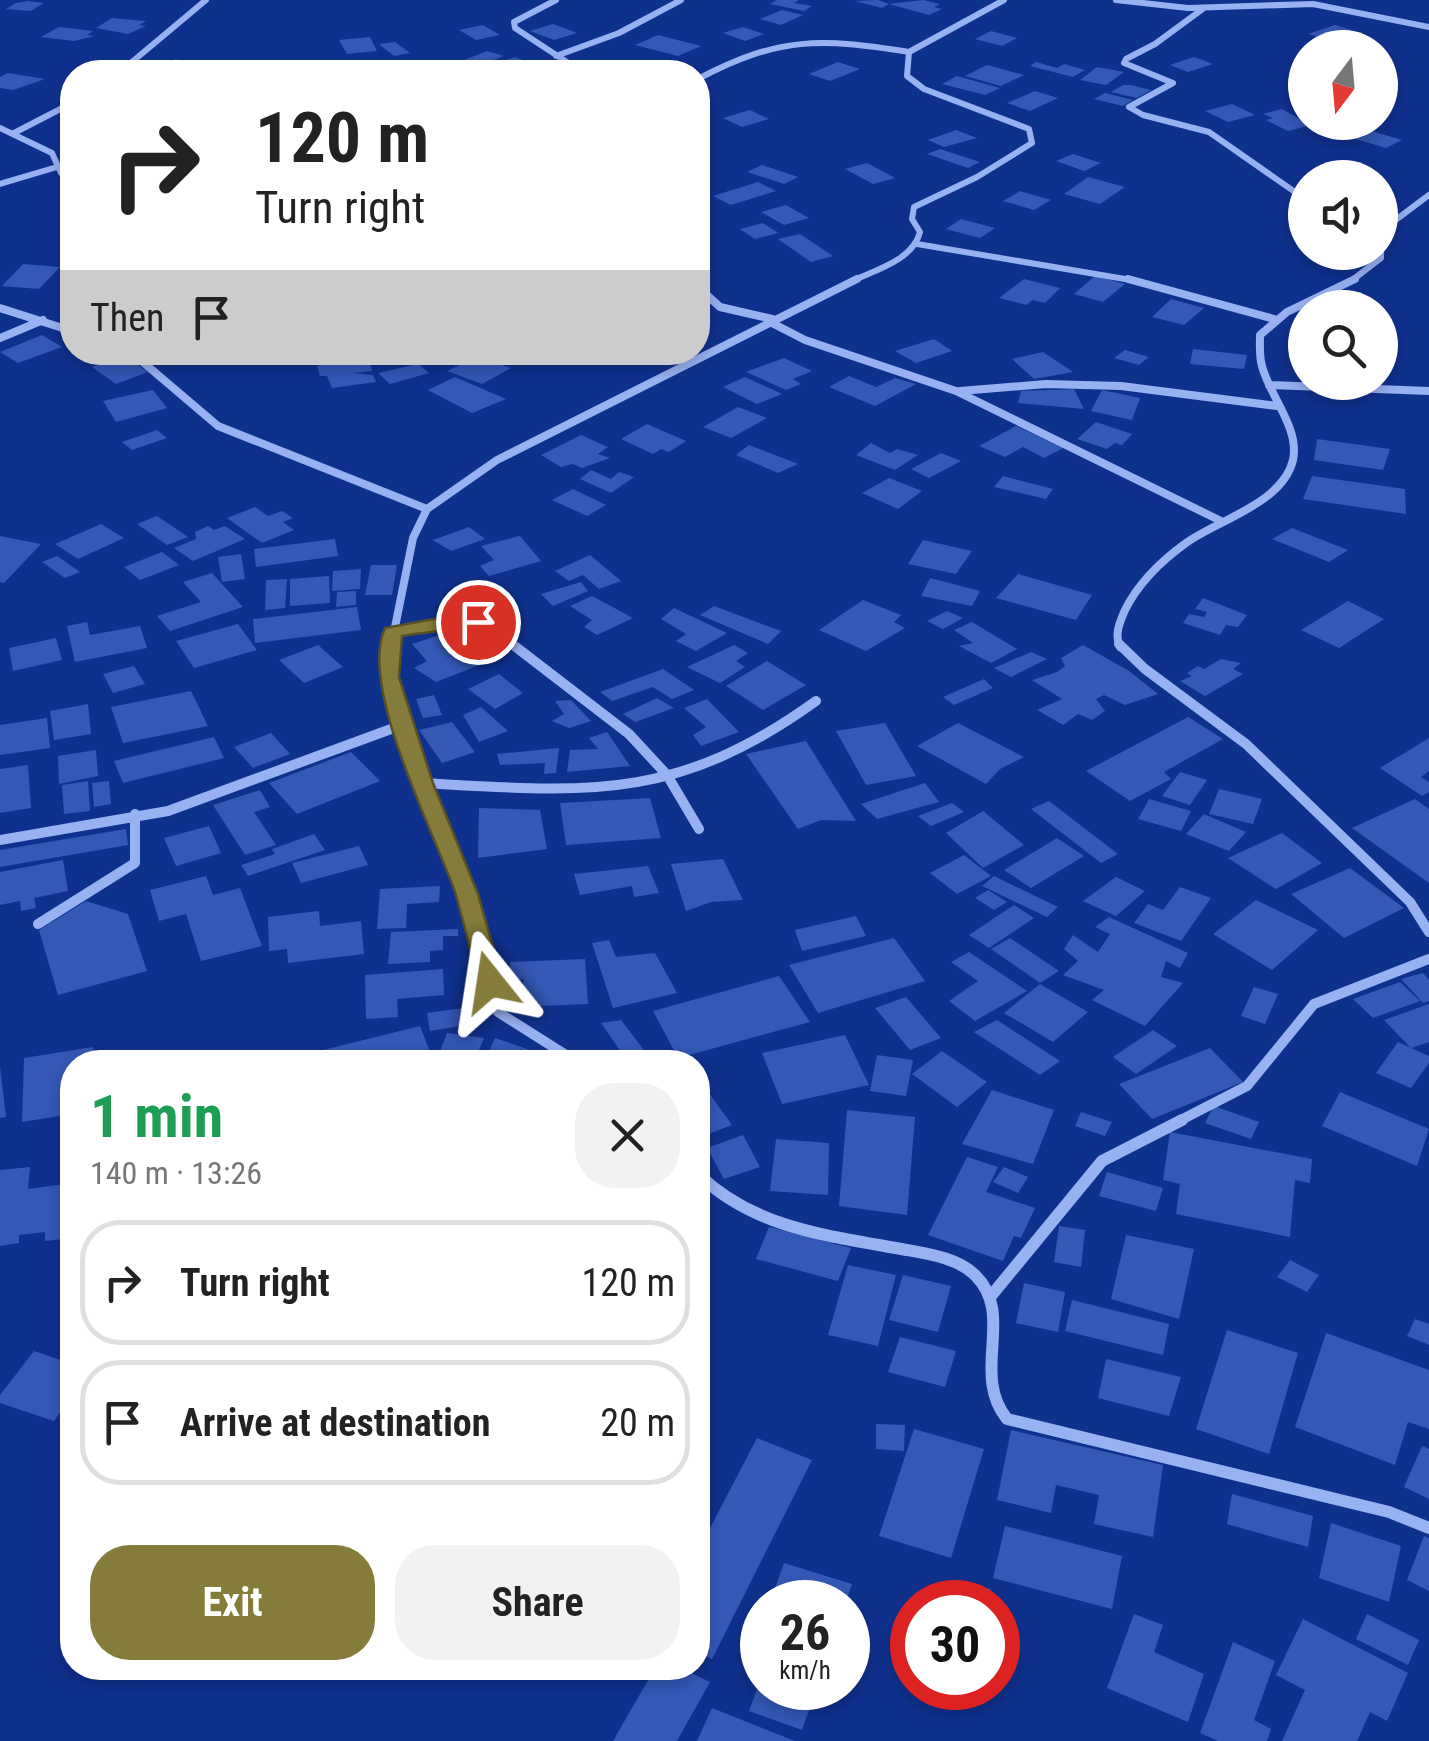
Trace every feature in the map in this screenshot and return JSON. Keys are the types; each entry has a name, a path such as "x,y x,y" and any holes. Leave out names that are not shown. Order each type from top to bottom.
{"street":[{"path":"134,60 206,0"},
{"path":"556,0 514,22 515,28 562,60"},
{"path":"556,56 618,33 681,0"},
{"path":"710,72 729,61 789,41 856,42 909,52 1004,0"},
{"path":"1116,0 1204,8 1326,6 1429,27"},
{"path":"1294,4 1304,0"},
{"path":"1204,8 1155,44 1126,58 1124,63 1174,83 1129,107 1143,115 1209,132 1288,187"},
{"path":"710,352 900,258 917,244 920,232 912,219 914,208 1019,154 1032,143 1033,135 1028,129 916,84 905,68 909,52"},
{"path":"14,133 60,109"},
{"path":"0,128 52,152 60,169"},
{"path":"0,184 57,167"},
{"path":"1398,218 1429,195"},
{"path":"917,244 1110,274 1274,319"},
{"path":"1371,270 1274,319 1260,335 1261,362 1293,440 1294,458 1286,475 1264,500 1221,521 1146,575 1131,596 1116,638 1121,648 1246,744 1410,902 1429,932"},
{"path":"710,299 720,308 772,321 806,340 956,391 1221,521"},
{"path":"0,308 60,326"},
{"path":"0,338 44,320"},
{"path":"148,365 218,426 427,509"},
{"path":"556,1050 498,1012 466,894 422,783 388,677 392,632 413,538 427,509 497,460 685,365"},
{"path":"956,391 1046,384 1120,386 1277,406"},
{"path":"1269,385 1429,391"},
{"path":"392,632 460,620 478,622 607,714 668,777 698,829"},
{"path":"422,783 550,789 642,784 776,732 816,701"},
{"path":"0,840 168,810 402,725"},
{"path":"38,924 134,863 135,814"},
{"path":"990,1296 1102,1160 1247,1086 1314,1004 1429,959"},
{"path":"710,1189 717,1197 784,1226 960,1266 977,1277 990,1296 996,1336 990,1392 994,1408 1008,1418 1389,1512 1429,1528"}],"building":[{"path":"777,0 799,0 794,3 812,6 804,11 770,4"},
{"path":"878,0 889,4 882,8 855,1"},
{"path":"923,0 940,4 934,7 942,9 929,15 889,4"},
{"path":"16,3 44,3 31,11 6,9"},
{"path":"782,10 803,15 781,25 760,19"},
{"path":"112,18 146,21 139,25 146,26 128,34 96,28"},
{"path":"553,24 577,33 554,40 530,31"},
{"path":"483,25 500,35 476,40 459,30"},
{"path":"1335,25 1352,30 1320,30"},
{"path":"59,27 93,31 87,35 95,36 74,41 41,37"},
{"path":"743,27 764,34 745,41 723,33"},
{"path":"991,31 1017,38 1002,46 975,39"},
{"path":"658,35 701,46 678,56 635,45"},
{"path":"370,37 377,51 347,54 339,40"},
{"path":"395,42 410,53 394,56 379,44"},
{"path":"487,51 504,56 494,60 464,60"},
{"path":"1194,57 1213,64 1188,72 1170,65"},
{"path":"838,62 860,69 830,81 809,74"},
{"path":"1036,62 1085,70 1073,77 1030,66"},
{"path":"987,65 1024,75 1001,86 965,76"},
{"path":"1097,67 1124,72 1106,85 1080,80"},
{"path":"8,73 45,79 13,90 0,88 0,77"},
{"path":"957,76 1000,88 985,95 942,84"},
{"path":"1123,85 1151,90 1137,98 1111,92"},
{"path":"1035,91 1058,98 1030,111 1007,103"},
{"path":"1105,93 1133,100 1123,106 1094,99"},
{"path":"1232,104 1255,115 1228,122 1205,111"},
{"path":"1282,109 1288,112 1288,131 1266,120 1273,118 1263,114"},
{"path":"750,110 769,119 742,127 723,118"},
{"path":"956,130 977,138 944,147 928,140"},
{"path":"1359,140 1402,140 1386,148"},
{"path":"940,149 980,162 968,168 927,154"},
{"path":"1073,154 1101,163 1084,171 1056,161"},
{"path":"867,163 895,178 873,184 845,169"},
{"path":"762,165 798,177 784,184 747,172"},
{"path":"1088,177 1125,187 1100,204 1064,194"},
{"path":"758,182 776,191 731,205 713,196"},
{"path":"1020,191 1051,200 1034,210 1003,201"},
{"path":"786,205 809,218 784,225 761,212"},
{"path":"961,219 995,228 980,238 946,229"},
{"path":"763,223 778,233 755,239 740,229"},
{"path":"800,234 833,256 811,262 778,239"},
{"path":"23,264 60,267 39,289 2,286"},
{"path":"1095,276 1125,284 1103,302 1074,294"},
{"path":"1024,279 1060,288 1045,303 1032,300 1027,305 999,298"},
{"path":"1171,299 1204,308 1184,325 1152,317"},
{"path":"42,335 60,346 18,363 0,352"},
{"path":"934,339 952,351 916,363 895,351"},
{"path":"1193,349 1247,355 1244,369 1190,364"},
{"path":"1125,350 1149,357 1139,365 1114,358"},
{"path":"1043,352 1073,372 1034,379 1012,359"},
{"path":"784,358 812,371 793,379 801,384 786,390 746,372"},
{"path":"138,365 148,372 116,384 92,367"},
{"path":"370,365 372,371 353,373 373,375 376,382 332,388 327,376 320,376 317,366"},
{"path":"419,365 429,373 390,384 378,373"},
{"path":"460,365 511,368 482,384 447,371"},
{"path":"849,376 876,387 895,378 916,384 875,406 829,387"},
{"path":"455,377 506,399 472,413 428,390"},
{"path":"745,377 782,394 757,404 723,387"},
{"path":"1074,389 1084,409 1018,403 1021,391"},
{"path":"153,390 167,408 116,422 103,401"},
{"path":"1102,390 1140,398 1132,420 1091,411"},
{"path":"738,407 767,418 731,438 703,427"},
{"path":"1096,422 1132,434 1122,445 1115,443 1107,449 1077,439"},
{"path":"647,424 686,441 669,452 661,449 653,454 621,439"},
{"path":"1016,426 1063,448 1044,458 1023,447 1005,457 979,446"},
{"path":"157,430 167,438 132,450 122,442"},
{"path":"581,435 608,447 598,454 610,458 582,468 573,464 561,467 541,455"},
{"path":"1317,439 1390,449 1383,470 1314,460"},
{"path":"871,443 890,453 897,449 918,455 895,470 856,455"},
{"path":"749,445 798,464 778,473 736,455"},
{"path":"941,453 961,461 929,478 911,469"},
{"path":"591,470 611,479 619,472 634,477 611,493 580,479"},
{"path":"1003,476 1053,489 1046,499 994,487"},
{"path":"1312,476 1405,489 1406,514 1303,499"},
{"path":"889,478 922,491 898,509 862,493"},
{"path":"573,489 606,505 587,516 552,500"},
{"path":"255,507 268,516 282,511 293,518 283,522 294,530 262,543 227,518"},
{"path":"157,516 188,537 167,545 137,524"},
{"path":"101,524 124,538 78,559 55,544"},
{"path":"208,526 214,530 225,526 245,539 193,561 174,548 196,539 195,532"},
{"path":"469,527 485,539 451,551 433,540"},
{"path":"1292,528 1348,550 1329,562 1272,539"},
{"path":"0,536 41,544 4,583 0,582"},
{"path":"520,536 541,561 489,576 480,566 494,560 481,546"},
{"path":"335,539 338,556 256,567 254,549"},
{"path":"923,540 972,551 956,574 908,564"},
{"path":"162,552 179,565 140,580 124,567"},
{"path":"241,554 245,579 222,582 218,557"},
{"path":"590,555 621,581 599,589 583,575 569,581 555,571"},
{"path":"57,556 80,572 65,578 42,562"},
{"path":"371,565 397,565 392,595 365,595"},
{"path":"361,569 360,589 332,591 333,571"},
{"path":"212,573 243,607 170,631 157,616 201,602 183,582"},
{"path":"1018,574 1092,595 1076,620 996,598"},
{"path":"329,576 330,603 290,606 290,579"},
{"path":"930,578 980,591 972,606 921,596"},
{"path":"287,579 285,608 265,610 266,580"},
{"path":"581,582 588,591 553,606 541,594"},
{"path":"356,591 356,605 336,607 337,592"},
{"path":"592,596 633,618 597,635 584,627 592,620 570,606"},
{"path":"1203,598 1247,615 1238,627 1226,625 1220,635 1183,623 1189,614 1204,617 1207,612 1195,609"},
{"path":"863,600 901,615 894,622 905,628 866,651 819,630"},
{"path":"1348,601 1384,619 1339,648 1301,630"},
{"path":"714,606 781,631 768,644 700,615"},
{"path":"357,607 361,630 255,643 253,619"},
{"path":"674,608 727,633 696,651 676,641 686,634 661,619"},
{"path":"947,611 963,618 943,629 927,621"},
{"path":"87,622 90,635 140,626 147,648 75,662 67,626"},
{"path":"972,622 1017,649 991,663 959,646 973,643 954,630"},
{"path":"238,624 257,650 194,668 176,641"},
{"path":"449,632 462,647 474,644 495,659 436,682 414,668 427,661 412,644"},
{"path":"56,638 62,660 13,671 9,648"},
{"path":"318,645 343,667 304,683 279,660"},
{"path":"734,645 748,653 736,661 745,667 720,683 687,667"},
{"path":"1083,645 1129,671 1158,694 1125,705 1104,695 1096,699 1105,711 1092,720 1078,714 1063,725 1037,710 1062,699 1032,680 1057,672 1065,666 1061,658"},
{"path":"1031,652 1047,659 1011,677 994,668"},
{"path":"1221,659 1241,663 1233,669 1243,674 1205,696 1180,681 1192,676 1187,673 1198,666 1204,669"},
{"path":"767,661 806,685 763,710 726,686"},
{"path":"134,666 145,684 113,693 103,674"},
{"path":"663,669 694,690 672,699 653,687 612,701 600,692"},
{"path":"499,674 523,693 495,709 468,689"},
{"path":"984,679 993,688 954,705 943,697"},
{"path":"191,691 208,726 123,743 111,707"},
{"path":"434,695 442,715 423,718 416,699"},
{"path":"657,698 674,708 635,722 623,714"},
{"path":"707,699 739,732 701,746 693,735 706,727 684,708"},
{"path":"571,700 591,721 569,728 552,721 564,714 555,701"},
{"path":"88,704 91,734 54,740 50,711"},
{"path":"481,707 508,731 479,742 463,715"},
{"path":"1188,717 1223,739 1164,772 1171,779 1130,801 1086,771"},
{"path":"47,718 50,748 0,755 0,725"},
{"path":"452,722 475,752 442,763 419,730"},
{"path":"885,723 916,776 866,785 836,731"},
{"path":"958,723 1024,757 1000,769 986,784 917,746"},
{"path":"607,732 630,766 567,772 570,750 598,749 589,738"},
{"path":"271,733 290,754 253,768 234,747"},
{"path":"214,737 224,758 123,783 114,761"},
{"path":"1429,738 1429,771 1421,777 1429,782 1429,792 1422,796 1380,768"},
{"path":"806,741 856,821 821,820 798,829 746,754"},
{"path":"559,748 556,773 544,774 545,763 500,765 497,754"},
{"path":"96,750 98,776 59,784 58,756"},
{"path":"351,752 380,781 297,814 269,783"},
{"path":"28,765 31,808 0,813 0,769"},
{"path":"1180,772 1207,780 1190,805 1162,796"},
{"path":"88,781 90,811 64,814 62,785"},
{"path":"109,781 111,804 94,807 92,783"},
{"path":"925,783 939,802 877,819 861,804"},
{"path":"1219,789 1262,799 1253,824 1209,814"},
{"path":"260,790 270,807 254,812 276,845 245,855 213,805"},
{"path":"650,798 661,838 566,845 560,803"},
{"path":"1149,799 1191,811 1181,831 1138,819"},
{"path":"1415,799 1429,809 1429,883 1352,828"},
{"path":"1049,801 1118,854 1101,863 1031,809"},
{"path":"952,803 964,812 931,826 918,816"},
{"path":"479,808 540,810 547,849 478,858"},
{"path":"983,811 1024,845 983,868 946,833"},
{"path":"1204,814 1246,832 1229,851 1186,834"},
{"path":"209,826 221,853 176,866 164,838"},
{"path":"126,829 128,845 0,867 0,850"},
{"path":"1282,833 1322,863 1276,889 1228,858"},
{"path":"314,834 325,850 248,876 241,865 275,854 272,849"},
{"path":"1057,838 1084,856 1031,888 1004,870"},
{"path":"359,846 368,865 301,883 292,863"},
{"path":"964,855 991,876 957,894 930,873"},
{"path":"723,859 743,900 711,902 686,911 671,864"},
{"path":"63,860 68,891 34,898 36,908 21,911 20,901 0,905 0,872"},
{"path":"648,866 659,893 634,897 632,886 580,895 574,874"},
{"path":"1350,868 1404,908 1344,938 1291,894"},
{"path":"206,876 213,895 240,888 262,946 201,961 186,914 159,921 150,890"},
{"path":"994,876 1058,907 1047,917 982,886"},
{"path":"1116,877 1145,891 1116,916 1083,901"},
{"path":"440,886 439,902 407,904 406,928 377,929 380,889"},
{"path":"1180,887 1211,898 1181,941 1134,923 1148,904 1163,910"},
{"path":"988,890 1007,902 994,910 975,898"},
{"path":"1256,900 1318,930 1272,970 1213,934"},
{"path":"86,901 128,914 147,971 58,995 39,930"},
{"path":"1014,905 1034,918 989,948 969,935"},
{"path":"319,911 320,926 361,921 364,954 288,963 287,949 269,951 268,917"},
{"path":"856,916 866,936 802,951 795,930"},
{"path":"1109,917 1188,953 1180,968 1166,961 1161,977 1183,983 1145,1026 1092,1000 1104,990 1063,975 1078,961 1064,949 1073,935 1098,952 1110,934 1095,927"},
{"path":"458,929 458,936 443,936 443,950 430,951 430,962 388,964 391,932"},
{"path":"894,938 925,981 818,1013 789,965"},
{"path":"1010,938 1059,971 1040,983 991,949"},
{"path":"609,940 616,957 655,953 677,993 613,1008 592,943"},
{"path":"969,952 1027,991 975,1021 949,1001 978,981 951,962"},
{"path":"585,959 588,1004 517,1007 524,979 508,981 510,962"},
{"path":"443,969 444,995 397,999 398,1017 366,1019 365,975"},
{"path":"1423,973 1429,980 1429,1001 1423,1003 1401,979"},
{"path":"779,976 810,1022 707,1050 674,1050 653,1011"},
{"path":"1400,982 1420,1001 1373,1018 1353,999"},
{"path":"1040,984 1088,1012 1053,1042 1004,1013"},
{"path":"1254,987 1278,994 1265,1024 1241,1016"},
{"path":"906,997 941,1038 910,1050 875,1008"},
{"path":"1429,1004 1429,1042 1411,1048 1384,1020"},
{"path":"463,1008 467,1025 430,1031 427,1013"},
{"path":"621,1020 644,1050 620,1050 601,1023"},
{"path":"997,1020 1060,1061 1040,1075 974,1032"},
{"path":"420,1026 429,1050 323,1050"},
{"path":"1153,1030 1177,1046 1136,1074 1113,1057"},
{"path":"447,1033 484,1038 479,1050 441,1050"},
{"path":"845,1035 869,1085 782,1104 762,1053"},
{"path":"495,1038 530,1050 490,1050"},
{"path":"1398,1042 1429,1056 1429,1063 1411,1088 1376,1073"},
{"path":"1210,1048 1243,1082 1152,1119 1119,1084"},
{"path":"942,1051 987,1082 957,1107 912,1074"},
{"path":"60,1052 60,1116 22,1122 24,1058"},
{"path":"877,1055 913,1060 906,1096 870,1091"},
{"path":"0,1067 6,1117 0,1118"},
{"path":"992,1090 1054,1110 1033,1164 962,1144"},
{"path":"1340,1092 1429,1129 1417,1166 1322,1126"},
{"path":"710,1094 732,1125 710,1133"},
{"path":"1214,1106 1259,1122 1251,1139 1205,1123"},
{"path":"847,1110 915,1117 907,1215 839,1206"},
{"path":"1081,1112 1112,1122 1105,1136 1075,1126"},
{"path":"1170,1132 1312,1159 1310,1183 1295,1180 1290,1237 1176,1214 1180,1184 1163,1180"},
{"path":"743,1135 760,1167 724,1179 710,1147"},
{"path":"776,1139 829,1143 828,1195 770,1191"},
{"path":"967,1157 998,1167 986,1192 1035,1208 1021,1238 1014,1236 1003,1261 928,1235"},
{"path":"30,1167 28,1189 60,1185 60,1239 45,1241 45,1232 19,1235 19,1243 0,1246 0,1170"},
{"path":"1004,1167 1028,1177 1018,1193 993,1182"},
{"path":"1107,1172 1163,1188 1156,1211 1099,1196"},
{"path":"1059,1226 1085,1230 1081,1267 1054,1262"},
{"path":"769,1227 851,1248 838,1281 756,1259"},
{"path":"1126,1235 1194,1249 1179,1319 1111,1299"},
{"path":"1290,1260 1319,1275 1307,1292 1277,1277"},
{"path":"848,1265 896,1275 878,1346 828,1335"},
{"path":"903,1275 951,1286 938,1332 889,1320"},
{"path":"1024,1283 1065,1292 1058,1332 1016,1323"},
{"path":"1072,1300 1169,1324 1163,1355 1065,1331"},
{"path":"1415,1319 1429,1324 1429,1345 1407,1336"},
{"path":"1227,1330 1298,1353 1269,1454 1196,1429"},
{"path":"1326,1333 1429,1370 1429,1429 1408,1422 1395,1465 1295,1427"},
{"path":"900,1337 956,1351 945,1387 888,1372"},
{"path":"34,1351 60,1360 60,1412 54,1421 0,1403 0,1395"},
{"path":"1106,1359 1181,1377 1169,1416 1098,1398"},
{"path":"876,1424 905,1425 904,1451 876,1449"},
{"path":"914,1429 984,1449 951,1558 879,1536"},
{"path":"1011,1430 1163,1465 1153,1537 1094,1524 1099,1495 1056,1485 1051,1513 997,1500"},
{"path":"757,1438 812,1460 752,1580 740,1580 740,1603 710,1658 710,1528"},
{"path":"1422,1446 1429,1449 1429,1499 1404,1487"},
{"path":"1232,1494 1313,1516 1308,1547 1227,1524"},
{"path":"1331,1523 1401,1546 1389,1602 1319,1578"},
{"path":"1005,1526 1122,1556 1112,1609 1020,1585 1020,1580 993,1578"},
{"path":"1424,1536 1429,1538 1429,1591 1407,1580"},
{"path":"784,1563 839,1580 778,1580"},
{"path":"1134,1614 1163,1625 1154,1652 1204,1674 1188,1722 1107,1688"},
{"path":"1367,1614 1419,1640 1408,1665 1356,1639"},
{"path":"1303,1619 1408,1673 1387,1721 1370,1712 1357,1741 1282,1741 1305,1690 1276,1675"},
{"path":"1233,1642 1275,1661 1254,1720 1271,1729 1267,1741 1218,1741 1200,1733"},
{"path":"648,1680 710,1682 677,1741 613,1741"},
{"path":"712,1708 795,1741 697,1741"},
{"path":"749,1710 809,1710 802,1730"}],"route":[{"path":"478,622 460,620 392,632 388,677 422,783 466,894 490,982"}]}
